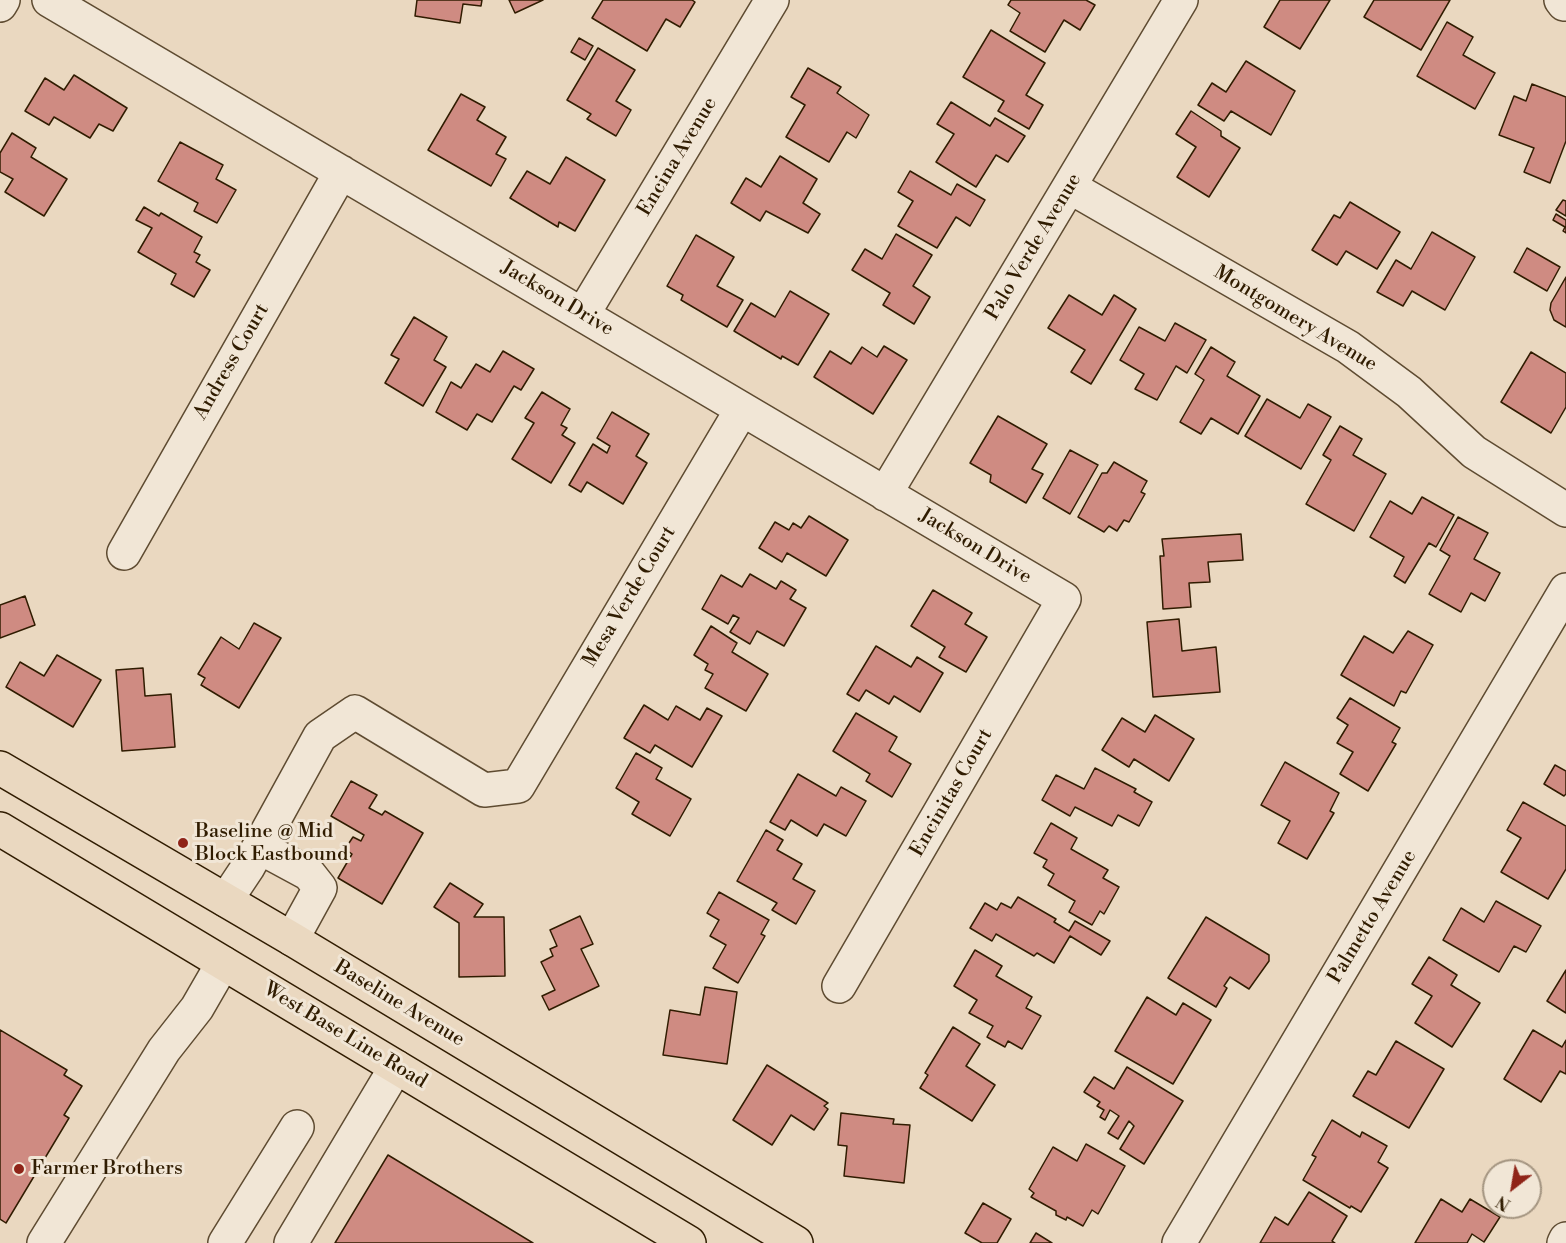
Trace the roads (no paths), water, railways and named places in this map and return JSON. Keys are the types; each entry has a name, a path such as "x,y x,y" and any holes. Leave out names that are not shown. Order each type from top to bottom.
{"main road":[{"name":"Baseline Avenue","path":"0,768 292,939 796,1243"},
{"name":"West Base Line Road","path":"0,828 689,1243"}],"street":[{"path":"0,5 3,0"},
{"name":"Jackson Drive","path":"50,0 1064,599"},
{"name":"Encina Avenue","path":"583,314 772,0"},
{"name":"Palo Verde Avenue","path":"885,494 1181,0"},
{"name":"Andress Court","path":"124,553 341,172"},
{"name":"Montgomery Avenue","path":"1070,187 1348,347 1409,392 1474,452 1566,510"},
{"name":"Mesa Verde Court","path":"259,847 320,736 355,712 484,790 519,786 742,409"},
{"name":"Palmetto Avenue","path":"1179,1243 1566,590"},
{"name":"Encinitas Court","path":"839,986 1064,599"},
{"path":"226,900 259,847 309,874 320,888 292,939"},
{"path":"44,1243 164,1050 196,1008 223,963"},
{"path":"291,1243 396,1067"},
{"path":"225,1243 297,1127"},
{"path":"1564,1243 1566,1239"}],"place":[{"name":"Baseline @ Mid Block Eastbound","path":"183,843"},
{"name":"Farmer Brothers","path":"19,1169"}]}
